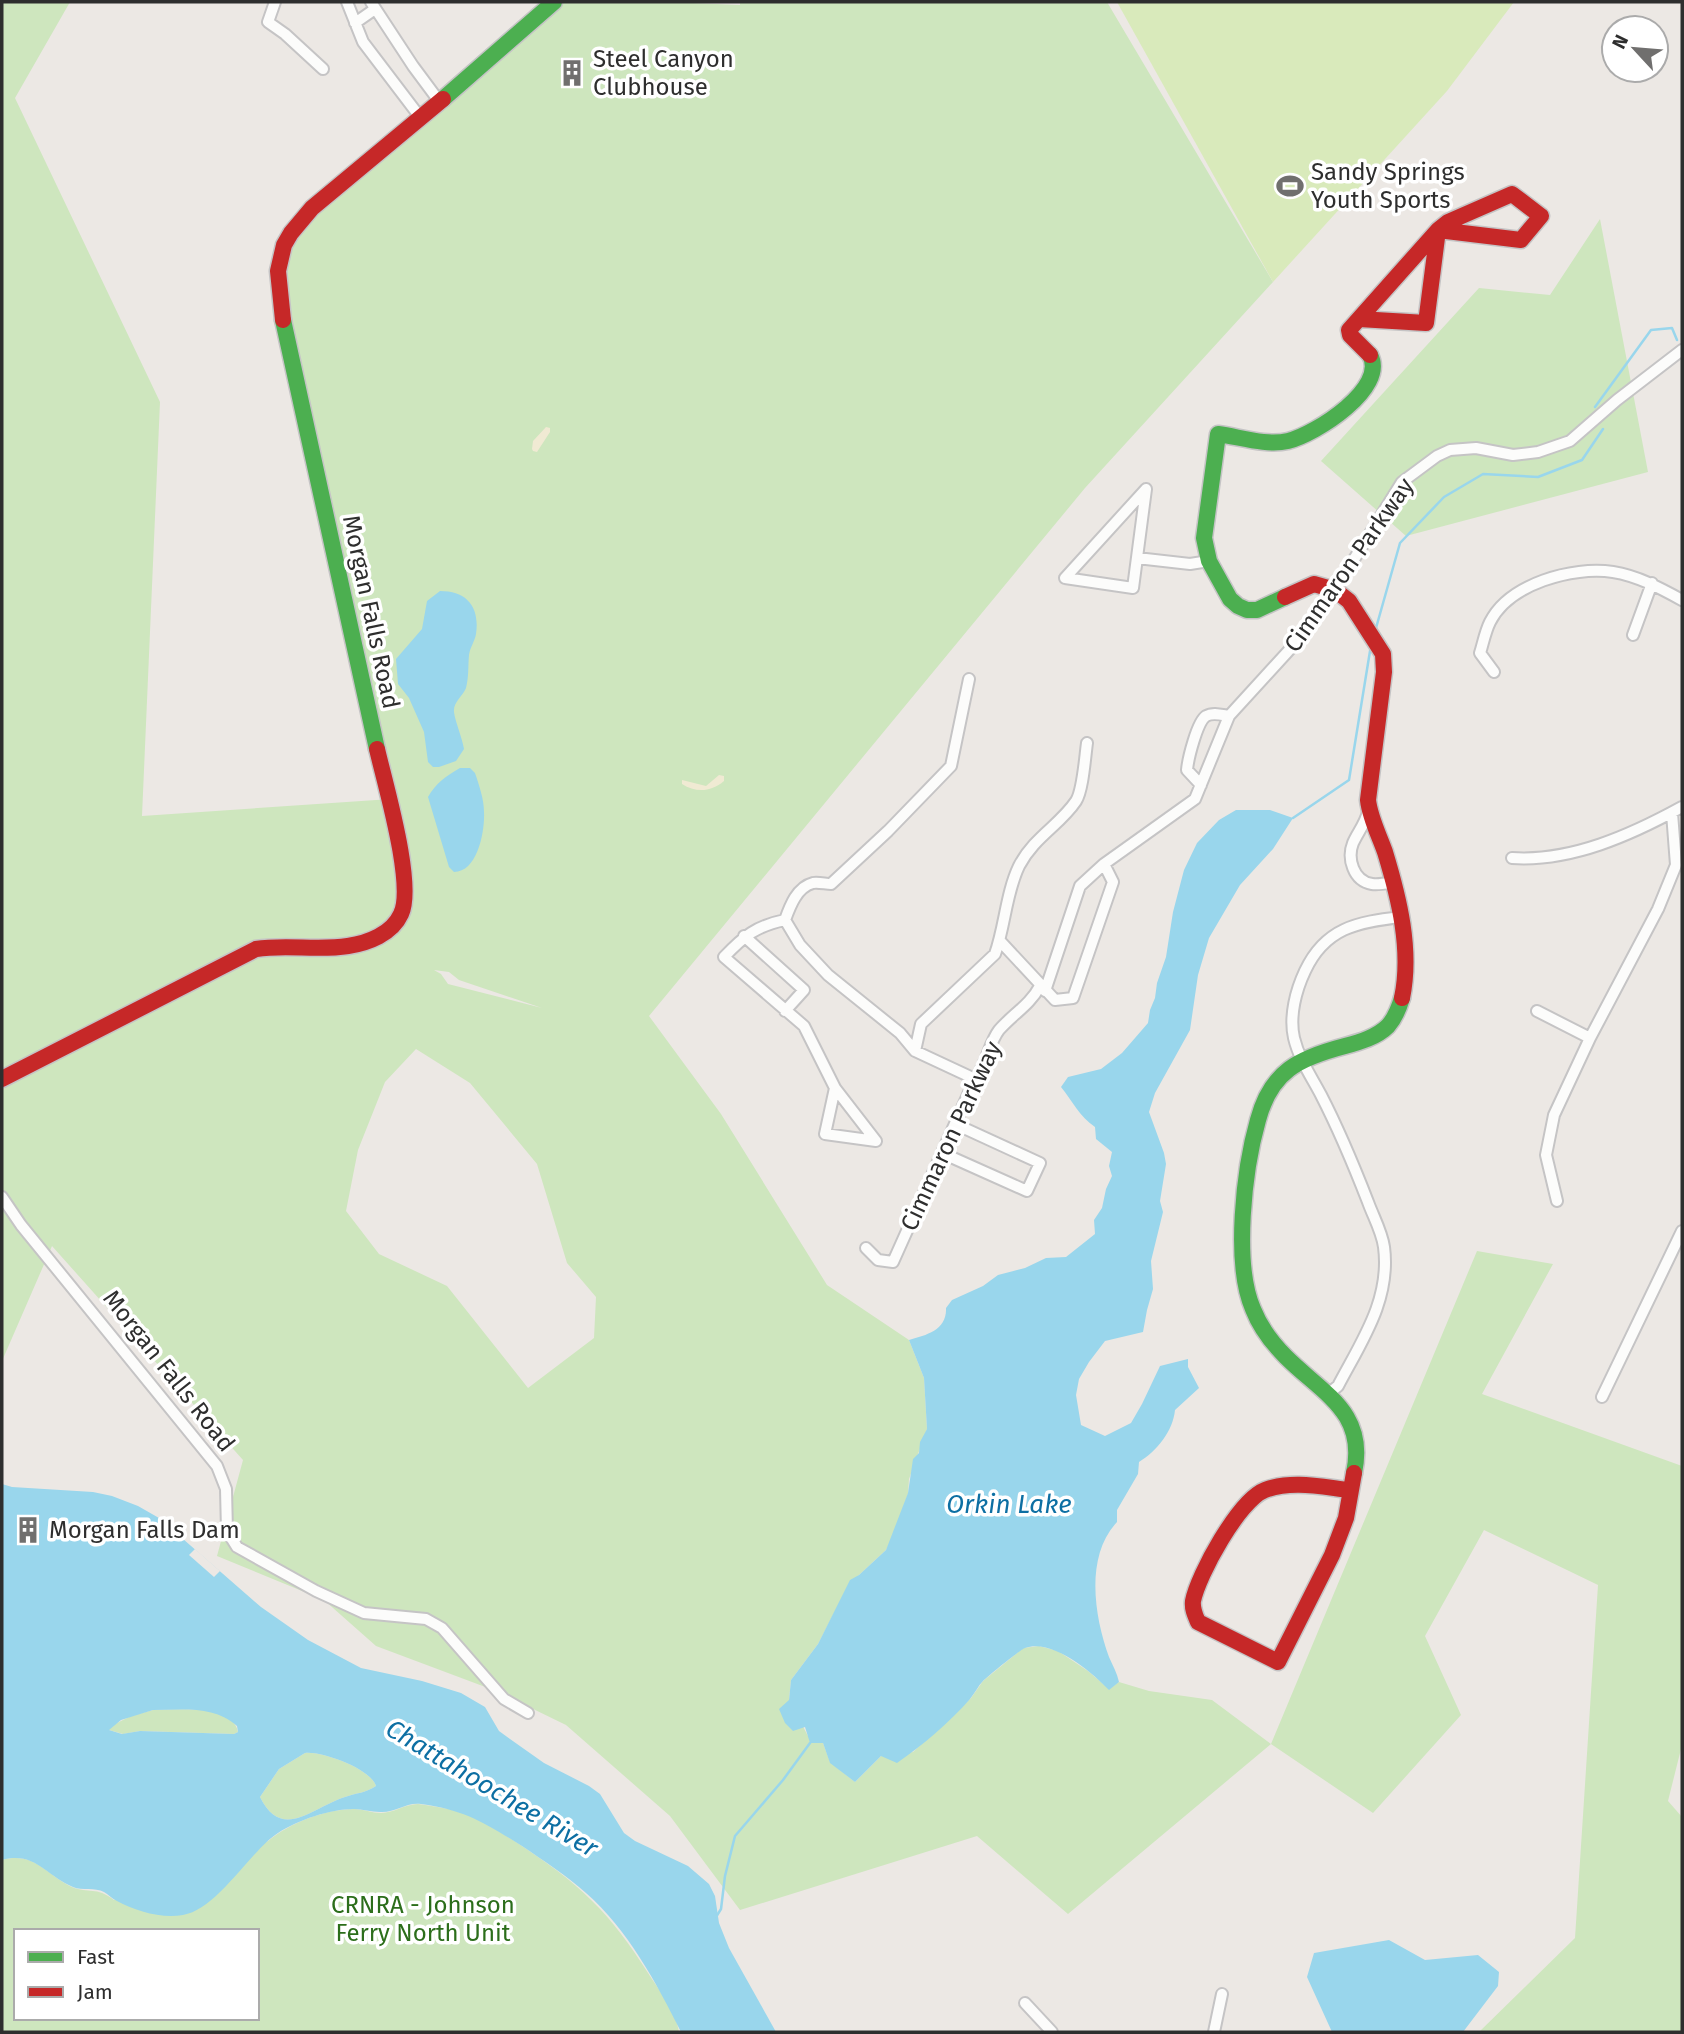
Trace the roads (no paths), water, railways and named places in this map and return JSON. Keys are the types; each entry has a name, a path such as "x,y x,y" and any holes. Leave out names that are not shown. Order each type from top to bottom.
{"street":[{"path":"275,2 268,22 323,69"},
{"path":"347,2 363,41 420,117"},
{"name":"Morgan Falls Road","path":"2,1079 256,949 270,946 330,948 352,945 383,934 393,926 402,912 405,897 404,870 282,317 277,274 284,245 299,220 554,2"},
{"path":"355,23 373,5 439,102"},
{"path":"1350,1490 1313,1486 1276,1487 1263,1490 1252,1497 1229,1528 1197,1592 1193,1608 1198,1622 1278,1662 1338,1539 1346,1516 1357,1462 1356,1438 1344,1412 1285,1356 1256,1320 1242,1272 1248,1191 1257,1121 1271,1086 1301,1060 1367,1041 1382,1031 1394,1018 1405,983 1401,917 1395,882 1369,811 1368,800 1384,672 1383,654 1349,601 1335,590 1314,584 1257,610 1247,610 1230,599 1209,561 1203,538 1218,434 1285,442 1299,438 1348,407 1371,381 1375,365 1371,354 1350,335 1349,330 1438,230 1448,222 1512,194 1541,216 1521,240 1438,230"},
{"path":"1359,319 1426,323 1438,230"},
{"name":"Cimmaron Parkway","path":"866,1248 878,1260 893,1262 975,1079 984,1068 998,1031 1042,988 1080,886 1104,864 1195,799 1229,716 1303,635 1335,590 1402,482 1437,456 1450,450 1476,448 1513,455 1538,452 1570,441 1617,400 1682,350"},
{"path":"1146,489 1137,558 1133,588 1066,578 1146,489"},
{"path":"1137,558 1190,564 1209,561"},
{"path":"1494,672 1480,653 1490,622 1504,603 1525,587 1569,573 1612,572 1651,583 1682,600"},
{"path":"1633,635 1651,583"},
{"path":"785,920 800,892 813,883 831,884 888,831 951,765 969,679"},
{"path":"1201,785 1187,770 1201,722 1207,716 1216,714 1229,716"},
{"path":"915,1051 921,1024 995,954 1018,868 1030,848 1077,800 1087,743"},
{"path":"1512,858 1532,860 1562,856 1596,846 1677,810 1676,865 1658,909 1590,1038 1554,1115 1546,1155 1557,1200"},
{"path":"1369,811 1365,826 1353,843 1350,859 1353,870 1359,879 1371,884 1395,882"},
{"path":"1000,940 1055,1000 1073,998 1113,882 1104,864"},
{"path":"1328,1394 1338,1386 1379,1306 1382,1298 1384,1250 1352,1160 1321,1094 1301,1060 1293,1036 1297,987 1320,946 1343,929 1401,917"},
{"path":"785,920 766,924 744,936 724,957 804,1026 835,1088 876,1142 825,1134 835,1088"},
{"path":"785,920 800,945 828,975 900,1033 915,1051 975,1079"},
{"path":"744,936 804,990 785,1011"},
{"path":"1537,1011 1590,1038"},
{"path":"942,1153 1027,1191 1036,1172 1040,1163 955,1124"},
{"name":"Morgan Falls Road","path":"2,1197 22,1226 217,1466 226,1489 227,1531 237,1547 304,1585 364,1613 426,1619 442,1628 504,1699 528,1713"},
{"path":"1602,1398 1682,1231"},
{"path":"1214,2032 1222,1994"},
{"path":"1025,2003 1052,2032"}],"water":[{"path":"440,591 458,594 470,602 477,624 470,649 466,688 454,708 464,749 456,761 433,767 428,762 424,732 409,698 398,684 396,659 422,629 427,601"},
{"path":"460,768 470,768 475,773 484,807 484,820 474,858 462,870 454,872 449,867 428,797 442,780"},
{"name":"Orkin Lake","path":"1236,810 1270,810 1293,818 1273,849 1240,885 1209,938 1198,975 1190,1030 1155,1093 1149,1112 1166,1164 1160,1201 1163,1212 1151,1261 1153,1289 1143,1332 1105,1341 1079,1379 1076,1395 1081,1425 1105,1436 1131,1423 1160,1366 1188,1359 1188,1367 1199,1388 1175,1410 1163,1440 1139,1462 1138,1474 1117,1510 1117,1522 1100,1552 1095,1587 1099,1623 1119,1682 1109,1690 1082,1666 1059,1652 1036,1646 1025,1648 983,1681 953,1717 916,1749 897,1763 881,1756 855,1782 830,1763 823,1743 810,1743 805,1727 793,1731 785,1723 779,1709 789,1700 791,1680 818,1644 850,1580 886,1550 908,1493 913,1459 919,1453 920,1442 927,1429 924,1378 909,1340 935,1330 943,1322 946,1308 952,1300 983,1286 998,1275 1025,1268 1046,1258 1066,1257 1095,1234 1094,1220 1102,1208 1112,1176 1109,1166 1112,1152 1096,1139 1095,1127 1080,1113 1061,1087 1068,1077 1101,1069 1122,1053 1148,1023 1166,957 1173,912 1184,870 1197,843 1219,820"},
{"name":"Chattahoochee River","path":"2,1484 112,1496 159,1518 261,1607 308,1640 361,1668 422,1681 461,1693 485,1707 499,1731 510,1739 544,1763 600,1794 624,1833 688,1866 709,1884 715,1896 719,1923 729,1948 776,2032 681,2032 628,1940 586,1893 555,1868 497,1831 463,1814 436,1807 416,1804 385,1812 345,1809 314,1816 295,1824 268,1841 208,1902 196,1911 183,1915 166,1916 140,1911 124,1905 106,1893 73,1887 32,1862 13,1858 2,1860","holes":["153,1710 208,1712 228,1719 237,1726 238,1732 140,1731 122,1734 109,1730 121,1720","305,1753 345,1762 365,1773 376,1786 299,1818 278,1817 260,1797 279,1769"]},
{"path":"1389,1940 1425,1960 1478,1955 1499,1972 1498,1986 1463,2032 1332,2032 1307,1977 1314,1953"}],"waterway":[{"path":"1595,407 1651,330 1672,328 1677,340"},
{"path":"1376,628 1400,543 1444,497 1483,474 1538,477 1582,460 1603,429"},
{"path":"1293,818 1349,780 1371,645"},
{"path":"716,1917 721,1909 725,1876 735,1836 783,1780 810,1743"}],"place":[{"name":"Steel Canyon Clubhouse","path":"572,73"},
{"name":"Sandy Springs Youth Sports","path":"1290,186"},
{"name":"Morgan Falls Dam","path":"28,1530"}],"park label":[{"name":"CRNRA - Johnson Ferry North Unit","path":"423,1919"}]}
